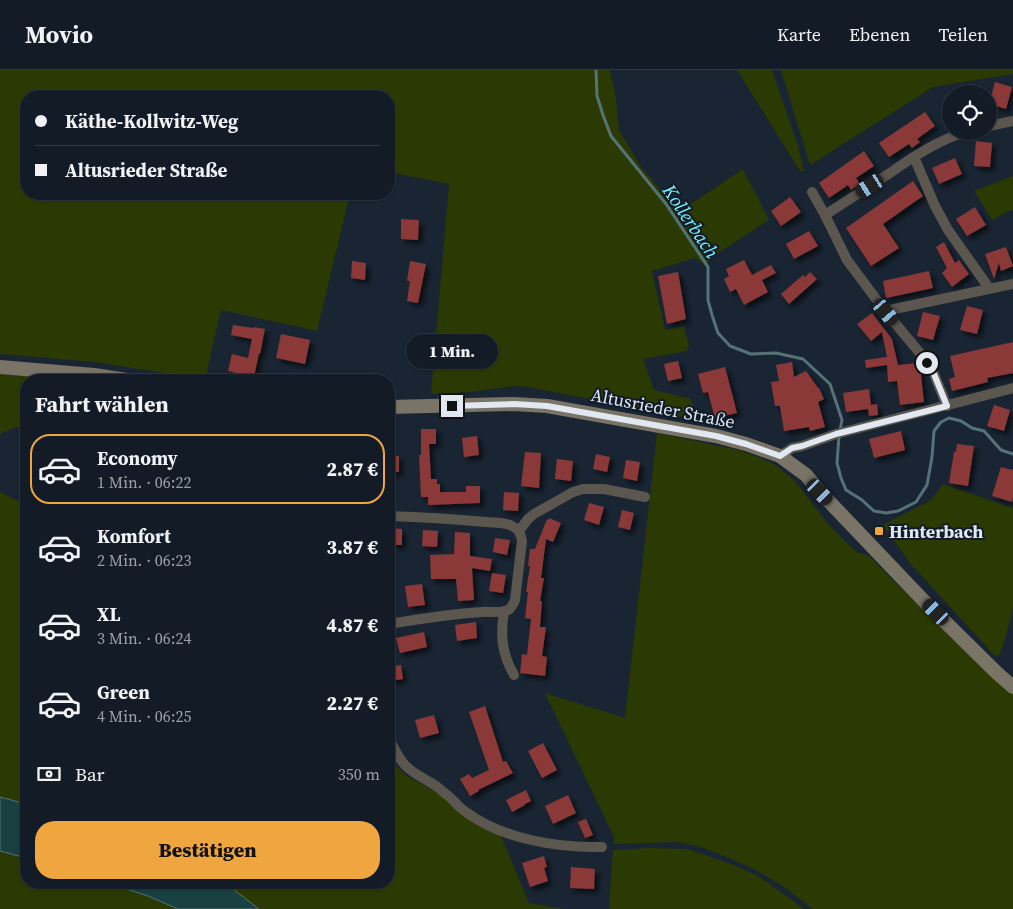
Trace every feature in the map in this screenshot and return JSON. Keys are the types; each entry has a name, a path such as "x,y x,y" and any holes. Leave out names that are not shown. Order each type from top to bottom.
{"main road":[{"path":"0,367 76,374"},
{"name":"Altusrieder Straße","path":"395,407 514,404 547,406 716,436 780,456 806,475 826,499 923,600 1013,687"}],"street":[{"path":"997,125 1013,122"},
{"path":"825,216 914,157 946,140"},
{"path":"914,157 935,206 948,230 989,288"},
{"path":"812,192 847,260 886,312 920,352 934,374 947,406"},
{"path":"886,312 1013,284"},
{"path":"780,456 792,448 836,434 1013,388"},
{"path":"519,531 534,514 573,492 583,489 604,489 645,497"},
{"path":"395,516 508,524 514,526 522,535 514,600 509,610 440,616 395,623"},
{"path":"504,611 501,628 503,650 514,675"},
{"path":"395,749 404,765 433,784 465,811 488,825 504,832 542,842 567,846 602,846"}],"green space":[{"path":"0,70 610,70 616,99 619,130 641,167 679,212 743,169 769,220 715,255 705,265 695,258 652,271 665,330 684,326 689,346 686,351 643,359 654,390 691,399 697,420 528,387 513,386 472,392 431,394 449,184 395,173 395,90 20,90 20,200 349,200 317,331 221,310 206,374 173,374 95,362 0,354"},
{"path":"737,70 772,70 798,146 804,171 800,171"},
{"path":"781,70 1013,70 1013,74 933,87 810,165"},
{"path":"1013,176 1013,209 992,220 974,191"},
{"path":"0,374 20,376 20,427 0,434"},
{"path":"657,433 738,450 777,466 796,482 828,524 856,552 869,556 920,607 1013,694 1013,909 813,909 784,887 758,871 698,846 677,842 614,844 614,837 545,693 625,718"},
{"path":"943,484 1013,508 1013,607 999,656 995,656 910,563 883,525 931,500"},
{"path":"0,492 20,502 20,802 0,797"},
{"path":"395,765 407,776 450,802 471,820 501,836 529,903 564,909 259,909 233,889 395,889"},
{"path":"649,848 688,849 731,864 756,875 804,909 609,909 613,850"},
{"path":"0,851 20,856 20,889 126,889 178,909 0,909"}],"shaded area":[{"path":"0,797 20,802 20,856 0,851"},
{"path":"126,889 233,889 259,909 178,909"}],"building":[{"path":"995,82 1012,87 1006,109 997,106 997,85 994,85"},
{"path":"925,112 935,126 917,139 920,142 912,148 909,144 889,157 879,143"},
{"path":"976,141 992,143 990,167 974,166"},
{"path":"864,151 874,166 856,178 860,184 851,190 848,185 829,198 819,183"},
{"path":"955,158 962,174 939,184 932,168"},
{"path":"913,181 923,196 883,224 899,248 871,266 846,228"},
{"path":"790,197 801,212 781,226 771,211"},
{"path":"975,207 986,225 967,236 956,219"},
{"path":"401,219 419,220 418,240 401,239"},
{"path":"809,231 818,246 794,259 786,244"},
{"path":"944,242 955,263 959,260 969,274 952,287 942,273 947,268 936,247"},
{"path":"1006,247 1013,266 1001,271 999,263 994,279 985,254"},
{"path":"744,260 752,275 771,265 776,273 762,280 768,292 744,305 736,289 730,292 724,279 729,276 726,269"},
{"path":"352,261 366,263 365,280 351,278"},
{"path":"410,261 426,264 418,303 407,301"},
{"path":"929,271 933,288 886,298 883,281"},
{"path":"678,272 686,319 667,324 658,276"},
{"path":"810,272 817,279 789,304 781,294 803,275 805,277"},
{"path":"967,306 983,310 977,334 960,330"},
{"path":"923,312 940,316 933,340 917,336"},
{"path":"872,313 892,339 898,365 918,363 920,366 924,402 900,405 897,381 888,382 887,365 866,368 865,360 887,357 882,332 871,341 857,324"},
{"path":"233,325 265,329 255,374 241,374 228,371 232,354 248,358 252,339 231,335"},
{"path":"281,334 310,340 305,364 276,358"},
{"path":"1013,342 1013,373 987,378 988,382 952,391 949,379 955,377 950,356"},
{"path":"678,361 682,378 668,381 664,364"},
{"path":"792,362 794,377 806,371 819,388 824,399 818,402 825,427 810,431 809,427 784,431 780,406 775,406 771,382 779,381 776,365"},
{"path":"725,367 737,413 715,418 708,392 703,393 698,374"},
{"path":"869,389 871,405 877,404 878,415 869,416 868,409 846,412 843,393"},
{"path":"994,405 1010,410 1004,431 987,426"},
{"path":"421,429 436,429 436,444 429,444 431,479 437,479 437,484 440,484 440,492 466,492 466,486 480,486 480,503 428,505 428,497 421,497 419,455 421,455"},
{"path":"901,431 905,450 874,458 869,439"},
{"path":"477,436 479,455 464,457 462,438"},
{"path":"957,444 974,446 968,486 949,483"},
{"path":"525,452 541,453 539,488 521,486"},
{"path":"596,454 610,457 607,472 593,469"},
{"path":"395,456 399,456 399,472 395,472"},
{"path":"557,459 573,461 571,481 555,479"},
{"path":"626,460 640,462 637,481 623,478"},
{"path":"1001,467 1013,470 1012,502 992,496"},
{"path":"504,492 519,493 518,511 503,510"},
{"path":"589,503 604,507 599,525 584,520"},
{"path":"622,510 634,513 630,530 618,527"},
{"path":"549,518 561,523 553,542 546,539 541,578 544,578 540,601 542,601 540,627 546,627 542,656 547,657 545,676 520,673 522,654 527,655 531,619 525,618 530,549 535,549"},
{"path":"395,528 402,529 402,545 395,545"},
{"path":"423,530 438,531 437,547 422,546"},
{"path":"455,532 470,533 470,556 492,559 490,571 472,568 474,600 458,601 456,579 431,579 430,555 454,554"},
{"path":"495,538 510,540 507,555 493,552"},
{"path":"492,573 506,575 503,593 489,591"},
{"path":"422,584 425,605 408,607 405,586"},
{"path":"476,622 477,638 457,641 455,625"},
{"path":"424,632 427,647 400,653 396,638"},
{"path":"401,665 403,679 395,680 395,666"},
{"path":"485,706 503,762 506,761 513,773 478,790 470,796 460,779 469,774 472,778 489,770 469,712"},
{"path":"434,715 439,733 420,738 415,720"},
{"path":"543,743 557,770 542,778 528,751"},
{"path":"526,790 531,801 512,812 506,800"},
{"path":"568,795 576,813 553,824 545,806"},
{"path":"586,819 593,835 585,838 578,822"},
{"path":"544,856 547,867 544,868 548,881 530,887 522,863"},
{"path":"571,867 595,869 594,889 570,888"}],"waterway":[{"name":"Kollerbach","path":"596,70 597,96 611,136 666,204 708,267 708,300 718,333 730,346 751,354 776,353 803,359 830,384 842,420 840,430"},
{"name":"Kollerbach","path":"839,436 837,463 846,490 862,500 874,511 886,513 898,511 916,502 927,485 934,431 941,422 949,418 984,431 1001,450 1013,454"}],"place":[{"name":"Hinterbach","path":"879,531"}],"route":[{"path":"452,406 514,404 547,406 716,436 766,450 780,456 792,448 836,434 947,406 934,374 927,363"}]}
